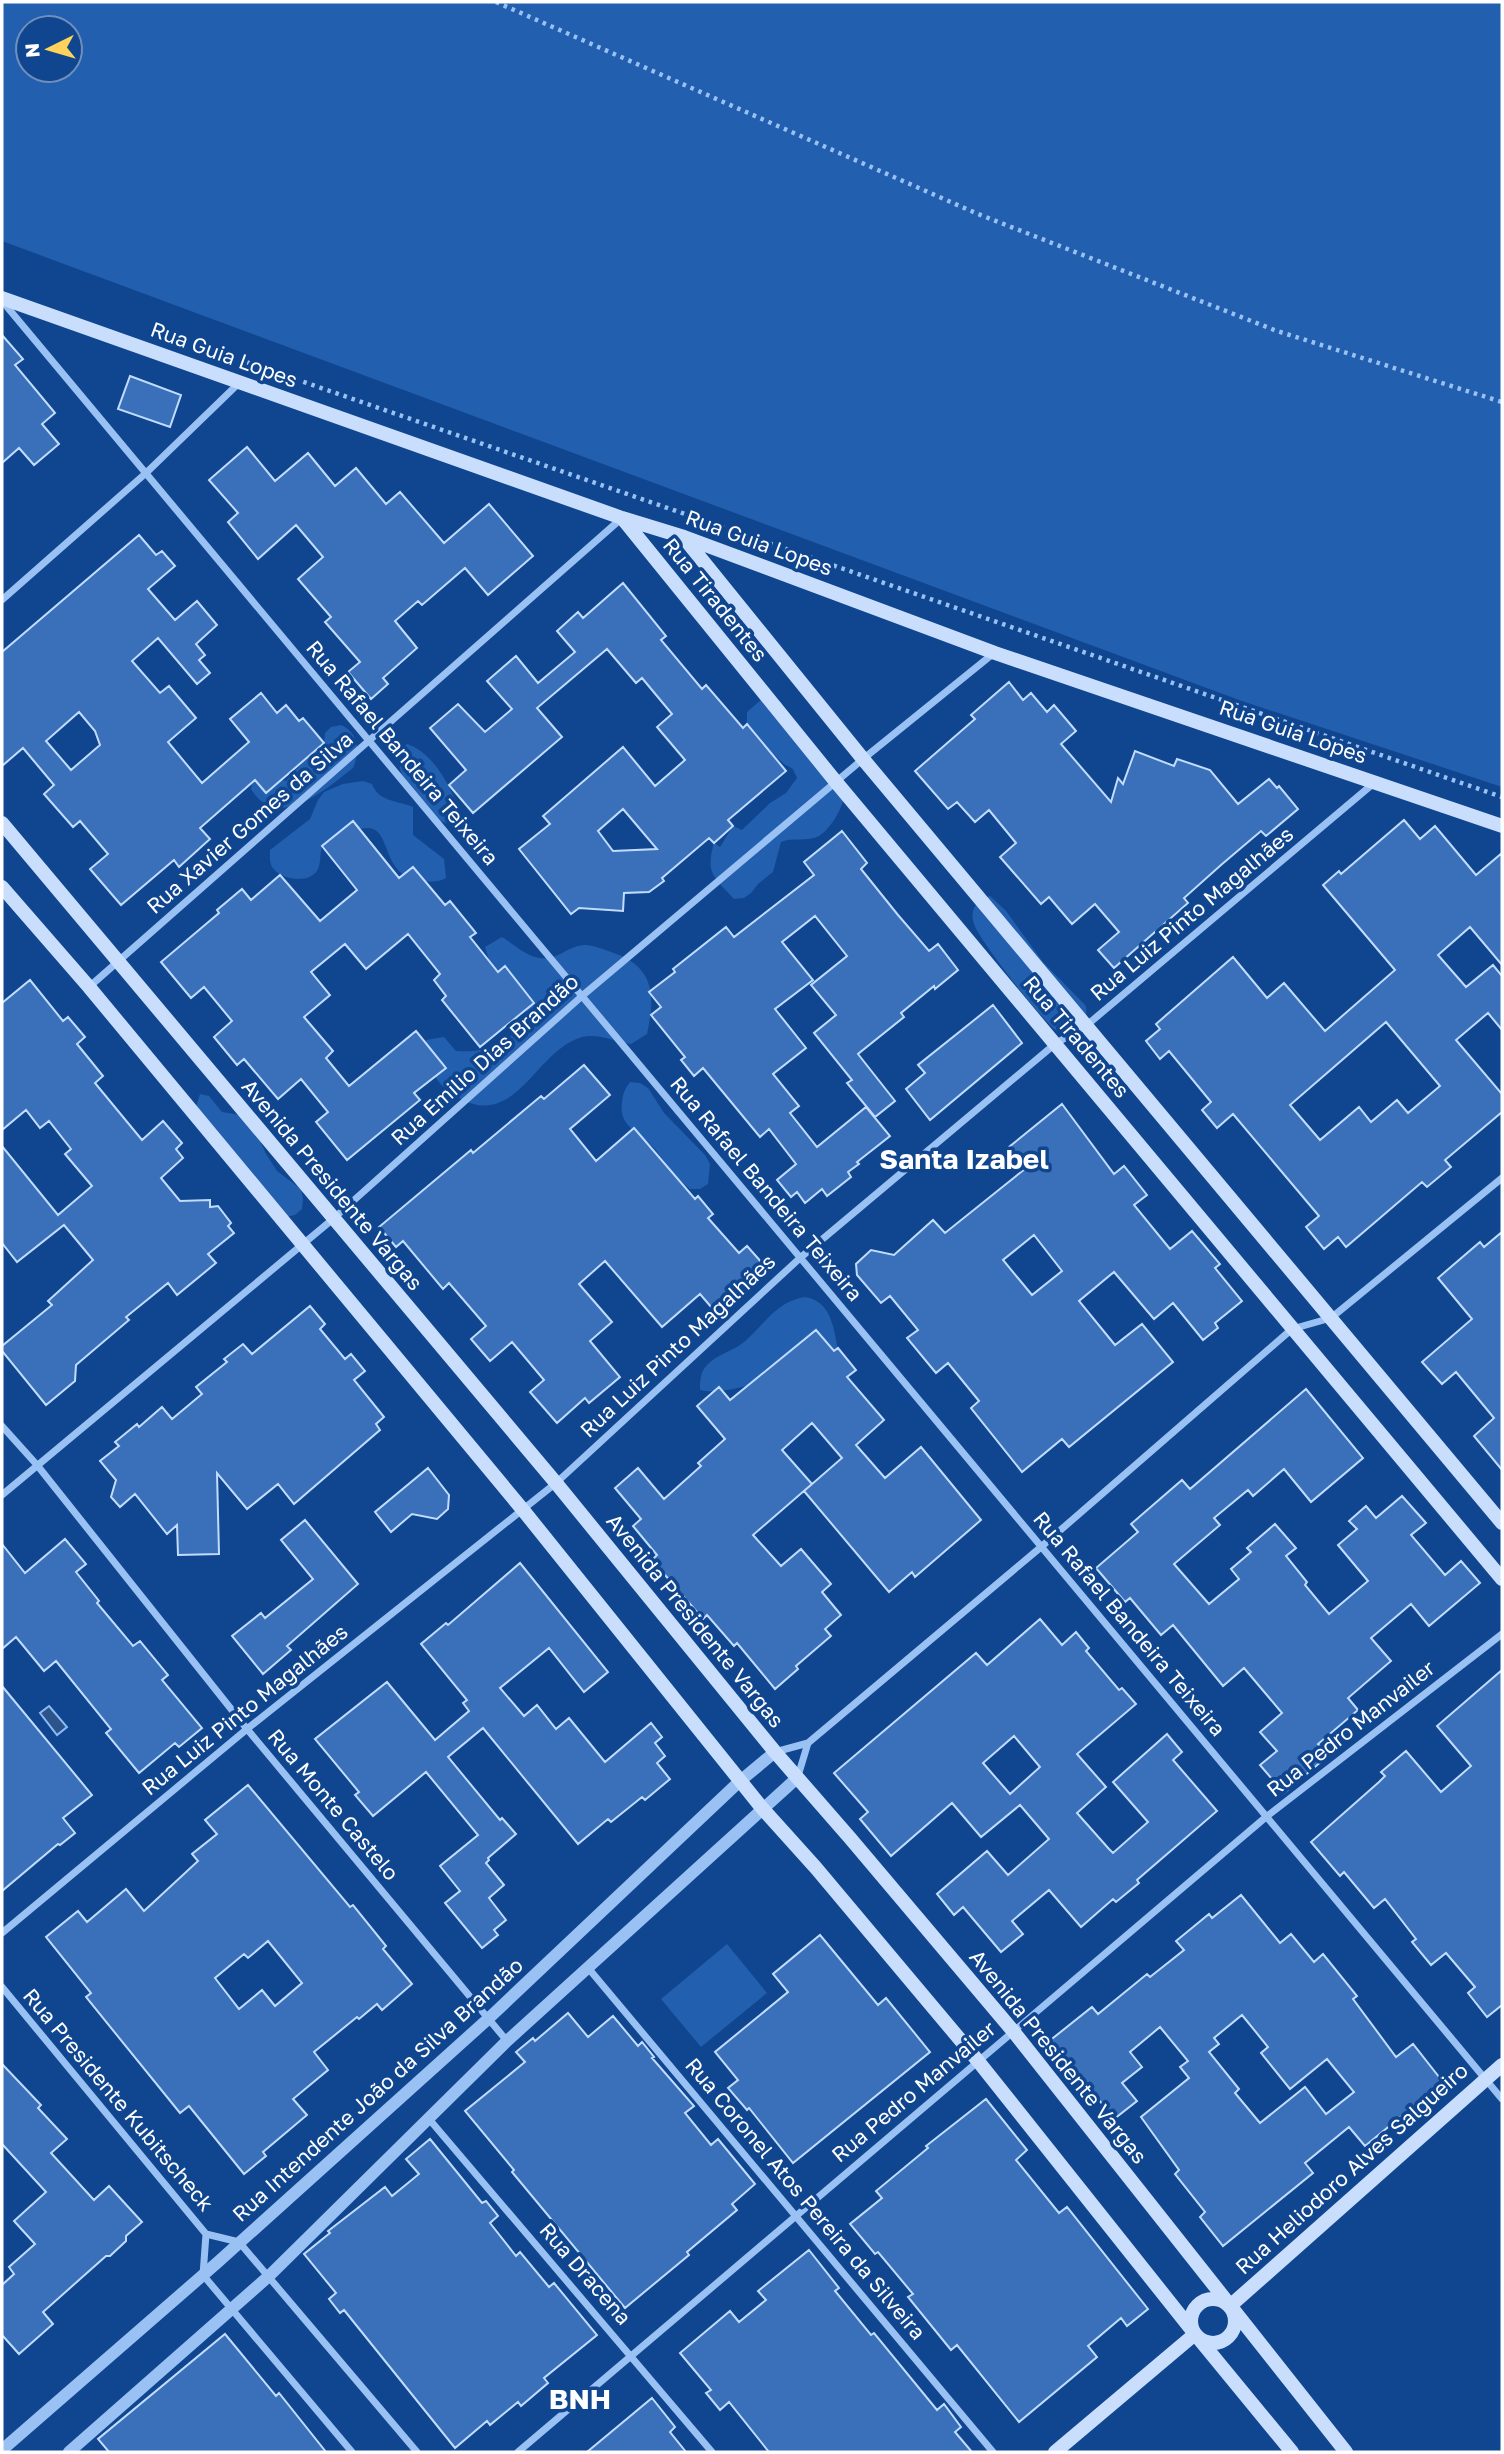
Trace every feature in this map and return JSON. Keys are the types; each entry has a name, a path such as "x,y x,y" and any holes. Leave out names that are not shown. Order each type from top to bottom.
{"main road":[{"name":"Rua Guia Lopes","path":"2,299 622,518 684,537 995,653 1502,826"},
{"name":"Rua Tiradentes","path":"622,518 836,782 1502,1579"},
{"name":"Rua Tiradentes","path":"684,537 863,759 1502,1523"},
{"name":"Avenida Presidente Vargas","path":"2,824 556,1483 775,1752 1013,2031 1346,2452"},
{"path":"2,887 89,987 523,1510 740,1782 978,2061 1292,2452"},
{"name":"Rua Heliodoro Alves Salgueiro","path":"1230,2306 1502,2065"},
{"path":"1223,2300 1230,2306 1236,2318 1235,2330 1227,2340 1216,2344 1204,2342 1195,2334 1191,2325 1192,2316 1203,2301 1223,2300"},
{"path":"1055,2452 1195,2334"}],"street":[{"name":"Rua Rafael Bandeira Teixeira","path":"2,299 1502,2099"},
{"path":"2,600 146,473 239,383"},
{"name":"Rua Xavier Gomes da Silva","path":"89,987 622,518"},
{"name":"Rua Emilio Dias Brandão","path":"2,1496 302,1246 582,996 863,759 995,653"},
{"name":"Rua Luiz Pinto Magalhães","path":"2,1933 247,1729 556,1483 800,1258 1055,1044 1087,1025 1375,782"},
{"path":"775,1752 808,1743 1041,1547 1292,1329 1331,1318 1502,1178"},
{"name":"Rua Monte Castelo","path":"2,1426 37,1465 247,1729 507,2042"},
{"name":"Rua Pedro Manvailer","path":"518,2452 1266,1817 1502,1634"},
{"path":"69,2452 269,2276 507,2042 797,1777 808,1743"},
{"name":"Rua Intendente João da Silva Brandão","path":"2,2450 203,2275 488,2019 775,1752"},
{"name":"Rua Coronel Atos Pereira da Silveira","path":"589,1969 993,2452"},
{"name":"Rua Presidente Kubitscheck","path":"2,1987 206,2234 239,2242"},
{"name":"Rua Dracena","path":"429,2119 712,2452"},
{"name":"Rua Presidente Kubitscheck","path":"203,2275 206,2234"},
{"path":"239,2242 416,2452"},
{"path":"203,2275 352,2452"}],"path":[{"path":"496,2 978,214 1277,331 1502,401"},
{"path":"213,351 1502,797"}],"shaded area":[{"path":"2,2 1502,2 1502,787 1239,700 2,241"},
{"path":"772,698 781,702 801,739 845,794 836,817 823,833 815,838 781,842 773,872 744,898 734,899 711,869 714,843 720,847 733,826 742,830 770,803 786,793 797,778 793,769 760,742 747,724 747,712 762,699"},
{"path":"341,725 355,738 357,755 353,768 329,786 302,803 288,807 274,807 262,802 251,789 253,780 260,773 286,781 324,743 325,733 331,727"},
{"path":"407,744 418,749 435,765 449,787 464,821 455,826 441,821 428,815 416,803 399,765 399,749"},
{"path":"363,781 372,784 379,794 389,800 413,807 413,835 444,859 446,878 424,881 410,878 400,872 381,836 376,830 368,828 322,847 318,869 309,877 292,878 275,871 270,861 270,850 310,819 324,792 343,784"},
{"path":"990,896 1006,911 1043,962 1086,1006 1087,1025 1081,1033 1072,1037 1057,1031 1026,997 978,933 973,910 978,902"},
{"path":"502,937 535,957 553,957 578,946 588,945 625,958 636,965 644,974 651,994 647,1034 631,1044 599,1036 579,1038 548,1059 508,1098 492,1105 475,1104 454,1095 441,1084 432,1071 426,1040 444,1037 456,1051 491,1047 520,1027 528,1007 491,966 485,947"},
{"path":"630,1082 640,1083 648,1088 664,1113 705,1155 710,1164 708,1184 700,1189 690,1189 654,1148 627,1123 623,1117 622,1102 624,1091"},
{"path":"200,1094 209,1096 222,1112 240,1115 258,1136 277,1171 301,1189 302,1209 295,1215 285,1217 194,1113"},
{"path":"804,1297 813,1299 826,1309 833,1325 838,1351 750,1385 715,1391 700,1390 702,1374 711,1361 744,1342 778,1309"},
{"path":"49,1706 67,1727 57,1735 40,1713"},
{"path":"727,1944 767,1993 701,2047 661,1999"}],"building":[{"path":"2,335 23,359 15,365 55,413 42,424 59,444 34,465 19,448 2,463"},
{"path":"130,376 181,395 170,427 118,409"},
{"path":"247,447 275,481 308,453 335,486 356,468 386,504 400,492 444,543 489,504 533,556 488,595 465,568 422,605 418,601 395,621 417,648 383,678 388,684 371,699 348,672 360,662 325,622 331,617 298,579 323,557 296,525 258,559 228,522 238,513 209,480"},
{"path":"139,535 156,555 162,551 175,566 148,589 175,620 197,601 217,625 196,644 205,655 199,660 210,673 197,684 158,638 132,661 160,693 169,686 196,718 168,742 202,783 249,742 230,719 261,693 277,713 286,705 299,721 303,718 324,743 266,793 255,780 200,828 210,839 179,867 174,860 121,905 90,869 108,854 80,821 73,827 44,794 54,785 23,748 2,766 2,652","holes":["79,712 95,731 100,745 71,770 46,741"]},
{"path":"623,583 666,636 661,640 702,689 706,685 743,728 747,724 786,771 728,820 733,826 714,843 709,838 662,878 664,881 649,892 624,893 623,911 579,908 571,914 519,849 550,824 543,816 623,747 655,786 685,760 657,727 672,714 642,678 636,683 607,649 537,708 562,737 473,813 449,785 466,770 430,728 458,704 485,732 512,709 487,681 516,656 538,683 575,652 557,631 578,612 583,618","holes":["623,809 657,849 613,851 598,831"]},
{"path":"1009,682 1023,700 1031,693 1047,712 1054,705 1076,731 1061,744 1111,802 1118,778 1123,784 1135,751 1174,766 1177,759 1210,770 1238,804 1269,779 1277,788 1279,786 1298,809 1266,836 1261,831 1221,865 1184,898 1188,903 1114,968 1098,950 1119,932 1095,904 1072,924 1049,897 1041,904 1000,857 1016,843 989,810 975,822 957,802 948,809 915,771 975,719 971,715"},
{"path":"1404,820 1420,839 1435,826 1476,875 1502,853 1502,965 1470,927 1438,955 1466,987 1493,965 1502,976 1502,1030 1488,1013 1456,1040 1502,1094 1502,1112 1445,1160 1451,1167 1427,1187 1422,1182 1346,1247 1338,1237 1324,1249 1306,1227 1319,1216 1233,1114 1217,1128 1202,1110 1211,1102 1169,1051 1160,1059 1146,1041 1160,1029 1156,1024 1233,957 1267,998 1284,983 1325,1031 1395,970 1323,885 1339,871 1341,874","holes":["1386,1022 1440,1086 1408,1113 1397,1100 1371,1122 1359,1107 1320,1140 1290,1105"]},
{"path":"353,821 399,878 413,867 445,905 450,901 476,933 470,937 498,972 505,966 534,1003 480,1047 442,1000 446,996 434,980 440,974 408,934 366,969 345,944 311,972 330,995 304,1017 333,1051 326,1058 349,1086 416,1031 446,1068 414,1093 420,1100 347,1160 316,1122 328,1112 301,1079 278,1099 244,1059 237,1065 214,1037 232,1021 204,987 191,998 161,962 219,913 217,910 242,889 251,900 280,875 320,921 357,890 322,846"},
{"path":"842,831 867,863 861,869 898,915 929,951 938,944 958,970 901,1013 904,1017 858,1054 895,1101 875,1117 847,1083 852,1080 814,1033 836,1015 811,985 847,956 815,916 782,942 813,980 775,1009 806,1048 773,1074 799,1106 790,1113 817,1147 866,1107 890,1136 857,1162 859,1164 848,1172 851,1177 827,1196 822,1189 805,1203 797,1192 791,1197 777,1180 796,1164 769,1129 760,1137 703,1068 694,1076 681,1060 685,1057 651,1015 661,1007 649,992 726,927 734,937 814,875 804,862"},
{"path":"30,980 63,1021 68,1017 85,1037 77,1044 103,1076 95,1083 142,1140 163,1121 182,1143 176,1149 183,1158 161,1178 180,1201 210,1200 210,1207 218,1206 231,1223 228,1226 234,1233 208,1254 216,1263 177,1295 168,1283 126,1317 129,1320 76,1365 75,1381 46,1405 2,1351 2,1346 52,1305 48,1301 93,1260 64,1225 17,1262 2,1243 2,1146 58,1215 92,1186 65,1154 71,1149 49,1121 40,1128 26,1110 2,1130 2,1003"},
{"path":"993,1005 1022,1043 930,1120 906,1089 925,1073 918,1065"},
{"path":"584,1065 610,1095 570,1129 596,1161 634,1128 695,1199 698,1196 713,1214 708,1218 739,1253 747,1246 763,1264 712,1308 700,1294 662,1327 605,1261 579,1284 612,1322 590,1341 620,1377 589,1403 585,1398 557,1423 530,1392 544,1380 512,1342 490,1361 471,1339 486,1326 449,1283 443,1289 403,1241 396,1247 379,1227 471,1150 473,1153 541,1096 544,1099"},
{"path":"1062,1104 1114,1174 1124,1166 1147,1195 1134,1205 1170,1249 1192,1231 1220,1264 1215,1268 1242,1301 1215,1323 1218,1328 1203,1340 1173,1303 1154,1319 1114,1272 1079,1301 1115,1345 1142,1324 1173,1362 1069,1447 1062,1439 1022,1472 971,1408 979,1401 948,1363 936,1373 907,1338 918,1330 890,1296 881,1303 857,1275 856,1264 871,1250 894,1255 933,1220 945,1233 1026,1168 1009,1147","holes":["1034,1235 1062,1271 1032,1295 1003,1260"]},
{"path":"1502,1232 1502,1470 1474,1436 1494,1418 1456,1372 1442,1384 1422,1362 1472,1319 1438,1278 1480,1242 1484,1247"},
{"path":"310,1306 325,1324 320,1329 345,1359 351,1354 365,1371 354,1380 384,1417 376,1424 380,1430 294,1504 278,1484 247,1509 217,1473 219,1554 178,1555 177,1525 167,1534 135,1494 120,1507 111,1497 116,1480 100,1461 119,1446 115,1442 137,1424 139,1427 162,1407 172,1419 202,1394 196,1387 227,1362 224,1359 243,1344 252,1354"},
{"path":"816,1330 834,1351 838,1348 856,1370 847,1377 884,1420 856,1445 885,1478 921,1447 981,1520 915,1577 912,1572 889,1592 804,1491 842,1458 812,1423 782,1450 812,1484 753,1535 781,1566 801,1549 831,1584 822,1592 841,1615 825,1629 831,1636 796,1666 798,1669 775,1689 737,1643 734,1646 707,1615 703,1619 652,1560 657,1555 633,1526 641,1519 615,1488 638,1468 664,1499 701,1466 698,1463 725,1439 697,1406 719,1387 730,1400"},
{"path":"1306,1389 1363,1458 1311,1502 1284,1469 1253,1496 1248,1490 1214,1518 1220,1525 1174,1564 1209,1604 1239,1579 1231,1569 1251,1552 1247,1548 1275,1524 1296,1548 1286,1556 1329,1614 1368,1581 1338,1545 1357,1529 1349,1521 1366,1506 1376,1518 1402,1496 1426,1523 1411,1535 1445,1575 1461,1561 1480,1583 1429,1626 1411,1604 1371,1638 1391,1661 1348,1698 1358,1710 1318,1744 1328,1756 1284,1793 1260,1765 1277,1751 1260,1732 1282,1713 1244,1668 1223,1686 1173,1625 1161,1635 1130,1598 1125,1602 1096,1568 1138,1532 1131,1524 1182,1480 1190,1489"},
{"path":"428,1468 449,1495 448,1509 437,1519 412,1514 391,1532 375,1512"},
{"path":"305,1520 358,1584 287,1646 291,1650 263,1674 232,1636 261,1613 265,1618 313,1579 281,1540"},
{"path":"65,1539 86,1564 76,1572 99,1601 97,1603 133,1646 140,1641 168,1675 162,1680 202,1728 179,1747 175,1743 139,1773 106,1733 111,1729 56,1661 44,1671 16,1637 2,1649 2,1544 25,1573"},
{"path":"520,1563 608,1672 584,1692 549,1648 500,1688 524,1716 537,1705 556,1729 569,1718 605,1762 651,1723 662,1737 655,1743 665,1756 657,1763 670,1779 645,1800 642,1797 611,1822 608,1819 578,1844 483,1728 448,1757 500,1820 502,1818 516,1834 488,1858 486,1863 504,1885 489,1898 506,1920 494,1930 498,1935 482,1948 445,1903 460,1891 440,1866 478,1835 426,1772 373,1816 355,1795 359,1792 315,1739 387,1682 435,1740 469,1711 463,1703 467,1700 421,1644 446,1623 448,1625"},
{"path":"1040,1619 1062,1645 1076,1632 1089,1648 1086,1651 1119,1690 1122,1688 1136,1704 1077,1754 1106,1787 1077,1813 1113,1853 1148,1822 1113,1782 1167,1734 1182,1752 1173,1760 1217,1811 1137,1880 1139,1883 1116,1902 1113,1899 1081,1927 1049,1890 1012,1921 1023,1934 1001,1952 963,1907 954,1915 937,1894 987,1851 1008,1875 1049,1839 1020,1805 981,1837 952,1803 891,1856 860,1819 868,1812 834,1773 976,1653 987,1665","holes":["1014,1736 1040,1767 1010,1794 983,1763"]},
{"path":"1502,1670 1502,2005 1487,2017 1468,1993 1475,1987 1446,1953 1431,1965 1412,1942 1416,1939 1385,1899 1374,1908 1344,1872 1340,1876 1311,1842 1379,1782 1385,1776 1381,1772 1406,1751 1441,1792 1471,1766 1437,1726"},
{"path":"2,1686 92,1795 63,1818 75,1833 2,1891"},
{"path":"248,1785 350,1907 353,1905 386,1946 383,1949 412,1984 382,2010 377,2004 314,2052 328,2070 293,2099 307,2115 263,2152 266,2156 244,2174 189,2106 180,2113 86,1997 91,1993 46,1937 78,1911 87,1922 126,1889 144,1911 198,1861 192,1854 217,1834 205,1820","holes":["268,1941 302,1983 275,2006 262,1990 239,2009 215,1978 244,1954 248,1958"]},
{"path":"1241,1895 1280,1943 1291,1934 1314,1962 1323,1954 1357,1996 1353,1999 1396,2057 1413,2044 1443,2082 1365,2146 1349,2127 1305,2163 1313,2173 1223,2246 1200,2217 1205,2212 1175,2174 1179,2170 1141,2117 1189,2078 1180,2067 1188,2061 1160,2027 1130,2052 1142,2067 1122,2083 1137,2101 1114,2119 1088,2086 1080,2093 1043,2046 1092,2007 1098,2014 1147,1974 1150,1977 1184,1950 1176,1941 1209,1914 1212,1918","holes":["1242,2015 1268,2047 1261,2053 1290,2089 1327,2059 1354,2092 1326,2114 1305,2087 1260,2123 1235,2093 1239,2089 1209,2052 1219,2044 1214,2038"]},
{"path":"820,1935 878,2005 886,1998 930,2052 793,2163 749,2108 747,2110 728,2088 738,2080 715,2052 788,1992 773,1974"},
{"path":"568,2013 588,2037 613,2016 638,2046 642,2042 654,2057 652,2058 694,2106 685,2113 711,2145 718,2139 755,2184 732,2204 737,2210 687,2252 689,2255 625,2308 465,2111 525,2062 516,2052 533,2038 535,2041"},
{"path":"2,2064 41,2105 38,2108 67,2139 51,2153 94,2200 109,2186 142,2222 110,2256 106,2256 43,2312 53,2324 19,2354 2,2335 2,2285 14,2274 9,2267 35,2244 14,2221 46,2192 2,2144"},
{"path":"986,2099 1027,2150 1016,2160 1059,2213 1067,2207 1148,2309 1127,2326 1121,2318 1088,2346 1097,2357 1019,2422 957,2345 951,2350 908,2297 913,2294 850,2224 882,2198 876,2191 928,2148 926,2146"},
{"path":"430,2139 482,2203 486,2201 498,2216 490,2223 516,2256 520,2252 549,2287 554,2283 597,2335 544,2378 548,2383 521,2406 518,2402 490,2425 487,2421 455,2448 344,2310 340,2313 329,2299 336,2293 304,2254 330,2233 328,2231 385,2187 392,2196 419,2174 406,2159"},
{"path":"809,2250 839,2288 835,2291 871,2335 874,2333 937,2410 944,2404 961,2427 955,2432 972,2452 769,2452 729,2402 720,2410 706,2393 711,2390 680,2353 730,2311 739,2322 766,2300 758,2291"},
{"path":"225,2334 276,2396 279,2393 326,2452 109,2452 98,2439"},
{"path":"652,2398 675,2427 670,2432 686,2452 587,2452"}],"district":[{"name":"Santa Izabel","path":"964,1159"},
{"name":"BNH","path":"580,2399"}]}
